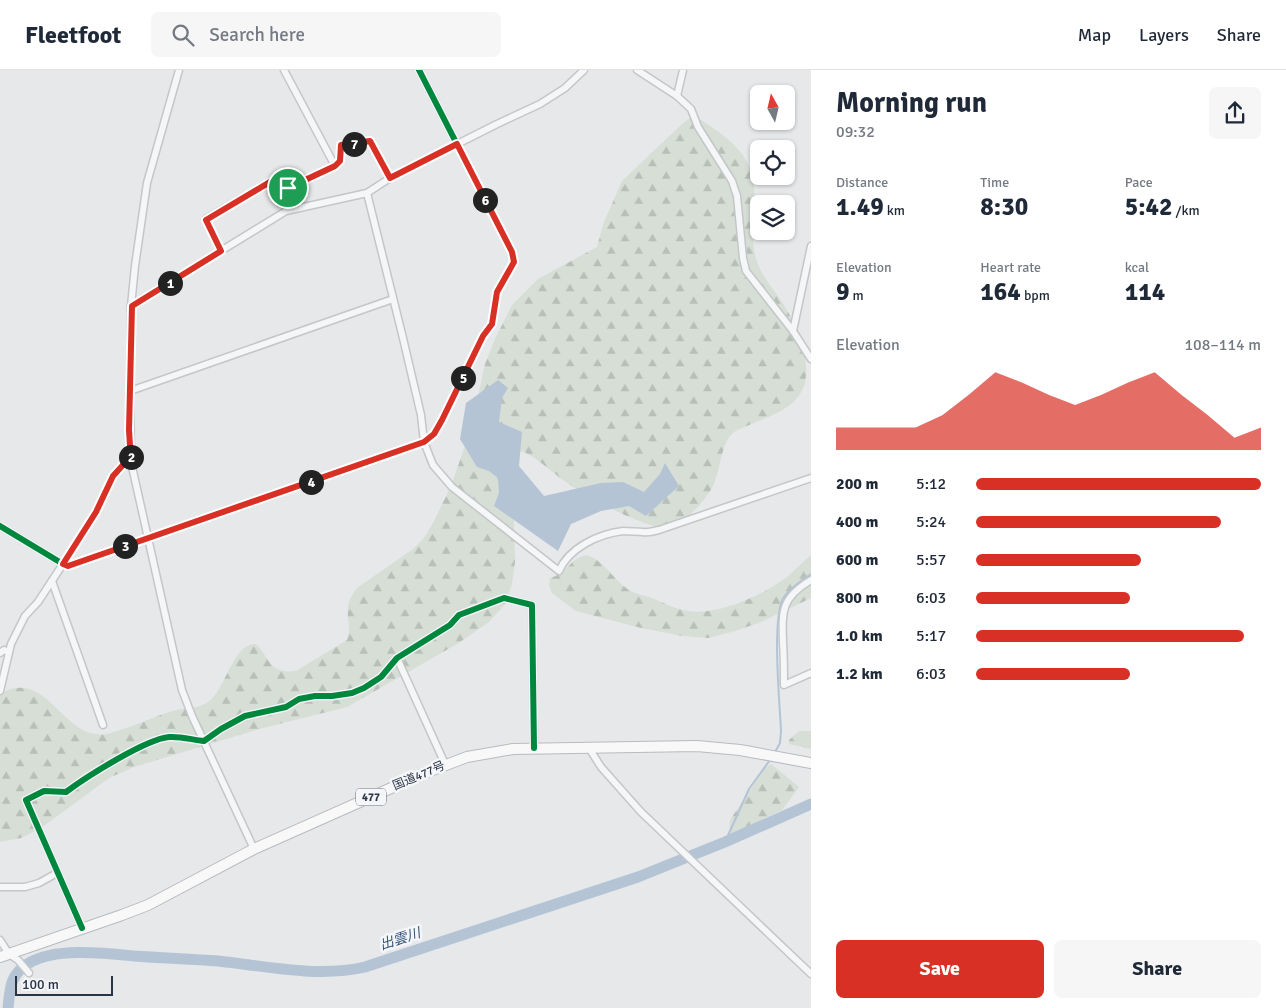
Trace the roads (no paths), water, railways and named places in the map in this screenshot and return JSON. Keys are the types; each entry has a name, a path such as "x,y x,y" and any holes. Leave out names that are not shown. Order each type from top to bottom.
{"highway":[{"name":"国道477号","path":"4,955 122,915 148,904 254,849 445,764 467,757 490,752 534,748 697,746 766,754 811,763"}],"street":[{"path":"179,70 147,183 135,266 132,306 129,430 131,462 182,690 192,716 254,849"},
{"path":"284,70 335,166"},
{"path":"0,526 68,566 424,442 434,434 483,336 492,324 497,292 514,262 512,252 419,70"},
{"path":"132,306 286,212 367,193 390,178 540,104 565,88 584,70"},
{"path":"638,70 677,96 691,109 698,127 732,181 737,196 746,271 793,331 811,359"},
{"path":"677,96 683,70"},
{"path":"221,251 206,220 280,176 284,177 288,188 335,166 340,161 341,145 370,141 390,178"},
{"path":"367,193 421,415 424,442 433,465 452,487 559,571 563,562 571,553 585,544 606,536 624,531 645,533 659,530 811,478"},
{"path":"793,331 811,246"},
{"path":"130,391 393,299"},
{"path":"0,691 9,652 25,616 38,602 96,512 113,476 123,465 131,462"},
{"path":"811,580 792,594 785,605 782,620 784,685 811,673"},
{"path":"52,581 103,725"},
{"path":"82,928 26,800 44,791 66,792 148,743 169,737 204,741 246,716 286,707 300,699 352,693 364,688 381,677 397,658 450,625 459,615 504,598 532,605 534,748"},
{"path":"0,653 4,650 9,652"},
{"path":"397,658 445,764"},
{"path":"589,748 601,767 641,812 811,974"},
{"path":"0,887 25,886 38,883 57,873"},
{"path":"0,940 4,955 18,960 29,973"}],"water":[{"path":"498,380 508,388 502,398 499,422 522,432 519,466 544,496 601,483 623,482 644,492 660,474 665,463 679,486 646,516 629,506 601,511 571,524 558,551 494,506 499,493 498,478 489,471 477,467 460,439 466,403"}],"waterway":[{"path":"775,752 780,743 781,731 777,641 780,607 789,590 811,574"},
{"path":"725,842 749,789 770,760"},
{"name":"出雲川","path":"8,1008 12,982 23,967 40,958 66,953 80,952 218,961 310,971 347,970 365,967 638,877 725,842 811,804"}]}
